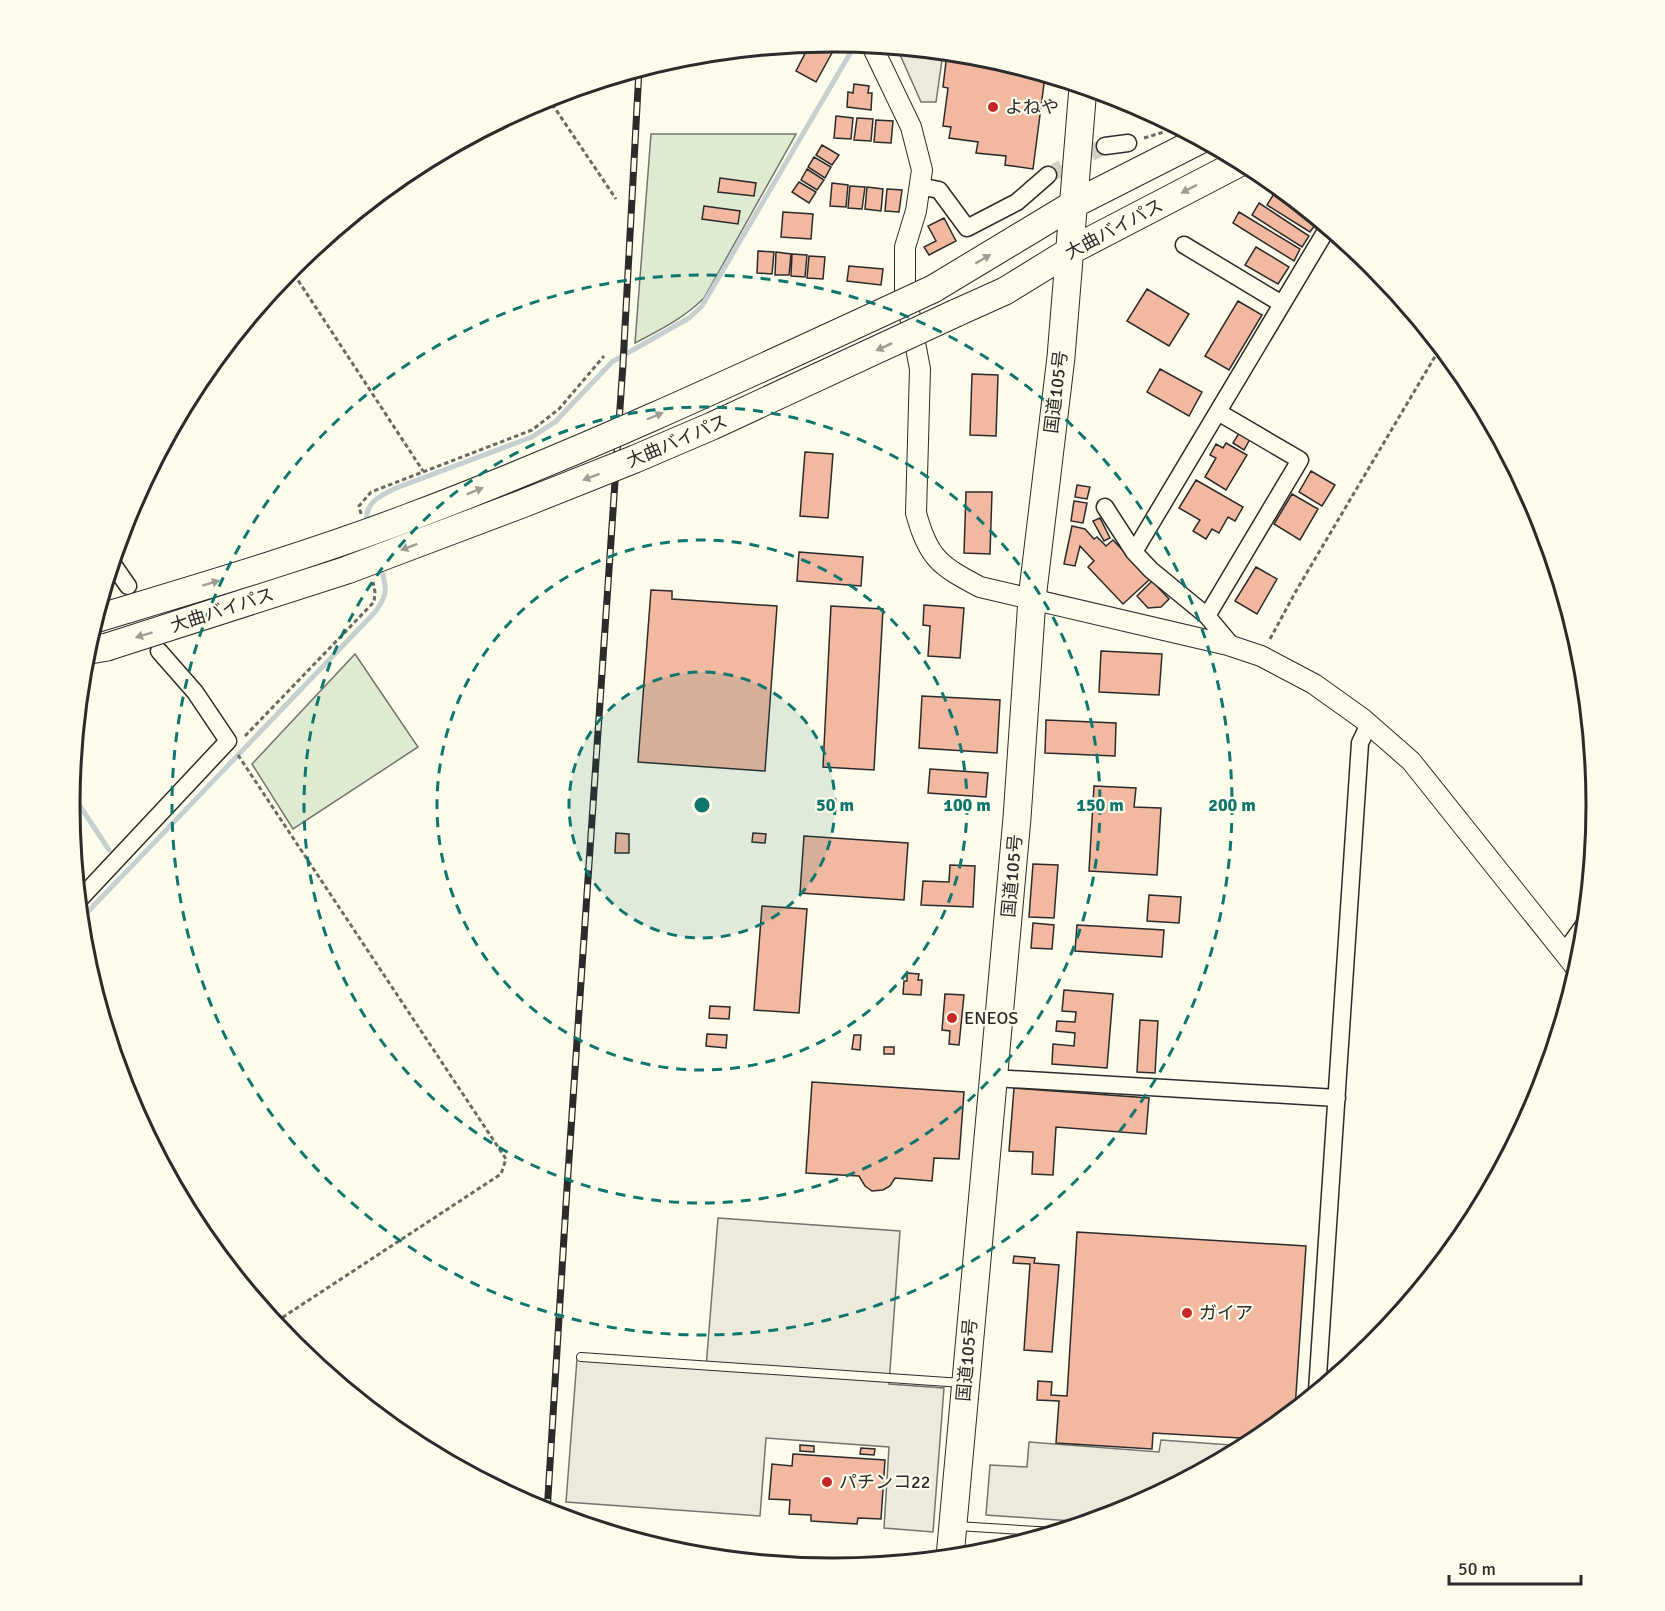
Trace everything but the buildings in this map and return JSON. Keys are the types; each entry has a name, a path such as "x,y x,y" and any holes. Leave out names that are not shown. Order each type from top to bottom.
{"highway":[{"name":"国道105号","path":"951,1549 1017,818 1032,599 1061,357 1082,95"},
{"name":"大曲バイパス","path":"104,615 272,565 420,513 659,414 933,289 1074,204 1192,144"},
{"name":"大曲バイパス","path":"96,649 347,570 553,492 712,426 1005,291 1070,251 1232,167"}],"street":[{"path":"876,54 911,128 922,170 916,211 905,247 905,290 920,369 916,513 921,534 932,554 950,571 980,586 1233,647 1261,656 1314,684 1369,724 1411,761 1569,960"},
{"path":"1105,146 1128,143"},
{"path":"920,186 939,190 967,228 1017,202 1048,175"},
{"path":"1134,552 1324,235"},
{"path":"1184,245 1282,304"},
{"path":"1207,616 1300,460 1218,412"},
{"path":"1105,507 1134,552 1151,570 1207,616 1233,647"},
{"path":"117,570 128,586"},
{"path":"85,894 228,741 195,692 159,651"},
{"path":"1318,1381 1360,743 1369,724"},
{"path":"1564,953 1573,941"},
{"path":"993,1078 1337,1098"}],"lane":[{"path":"581,1357 966,1383"},
{"path":"953,1525 1035,1531"}],"path":[{"path":"554,106 616,199"},
{"path":"1128,143 1167,131"},
{"path":"297,277 423,471"},
{"path":"1261,656 1296,591 1436,355"},
{"path":"233,748 506,1159 501,1174 281,1318"}],"green space":[{"path":"651,134 796,134 704,298 680,318 635,343"},
{"path":"355,654 418,747 293,829 252,764"}],"shaded area":[{"path":"901,56 942,61 936,102 921,102"},
{"path":"718,1218 900,1231 889,1384 944,1388 933,1532 884,1528 889,1447 766,1438 760,1516 566,1502 577,1359 706,1368"},
{"path":"1161,1440 1230,1445 1166,1481 1069,1521 986,1515 990,1465 1027,1467 1029,1442 1159,1452"}],"waterway":[{"path":"368,526 367,512 373,502 384,494 532,437 555,422 612,362 689,318 702,306 850,53"},
{"path":"87,912 375,612 385,595 380,566"},
{"path":"80,806 109,850"}],"tunnel":[{"path":"1048,175 1105,146"}],"railway":[{"path":"548,1502 623,364 639,78"}],"place":[{"name":"よねや","path":"993,107"},
{"name":"ENEOS","path":"952,1018"},
{"name":"ガイア","path":"1187,1313"},
{"name":"パチンコ22","path":"827,1482"}]}
